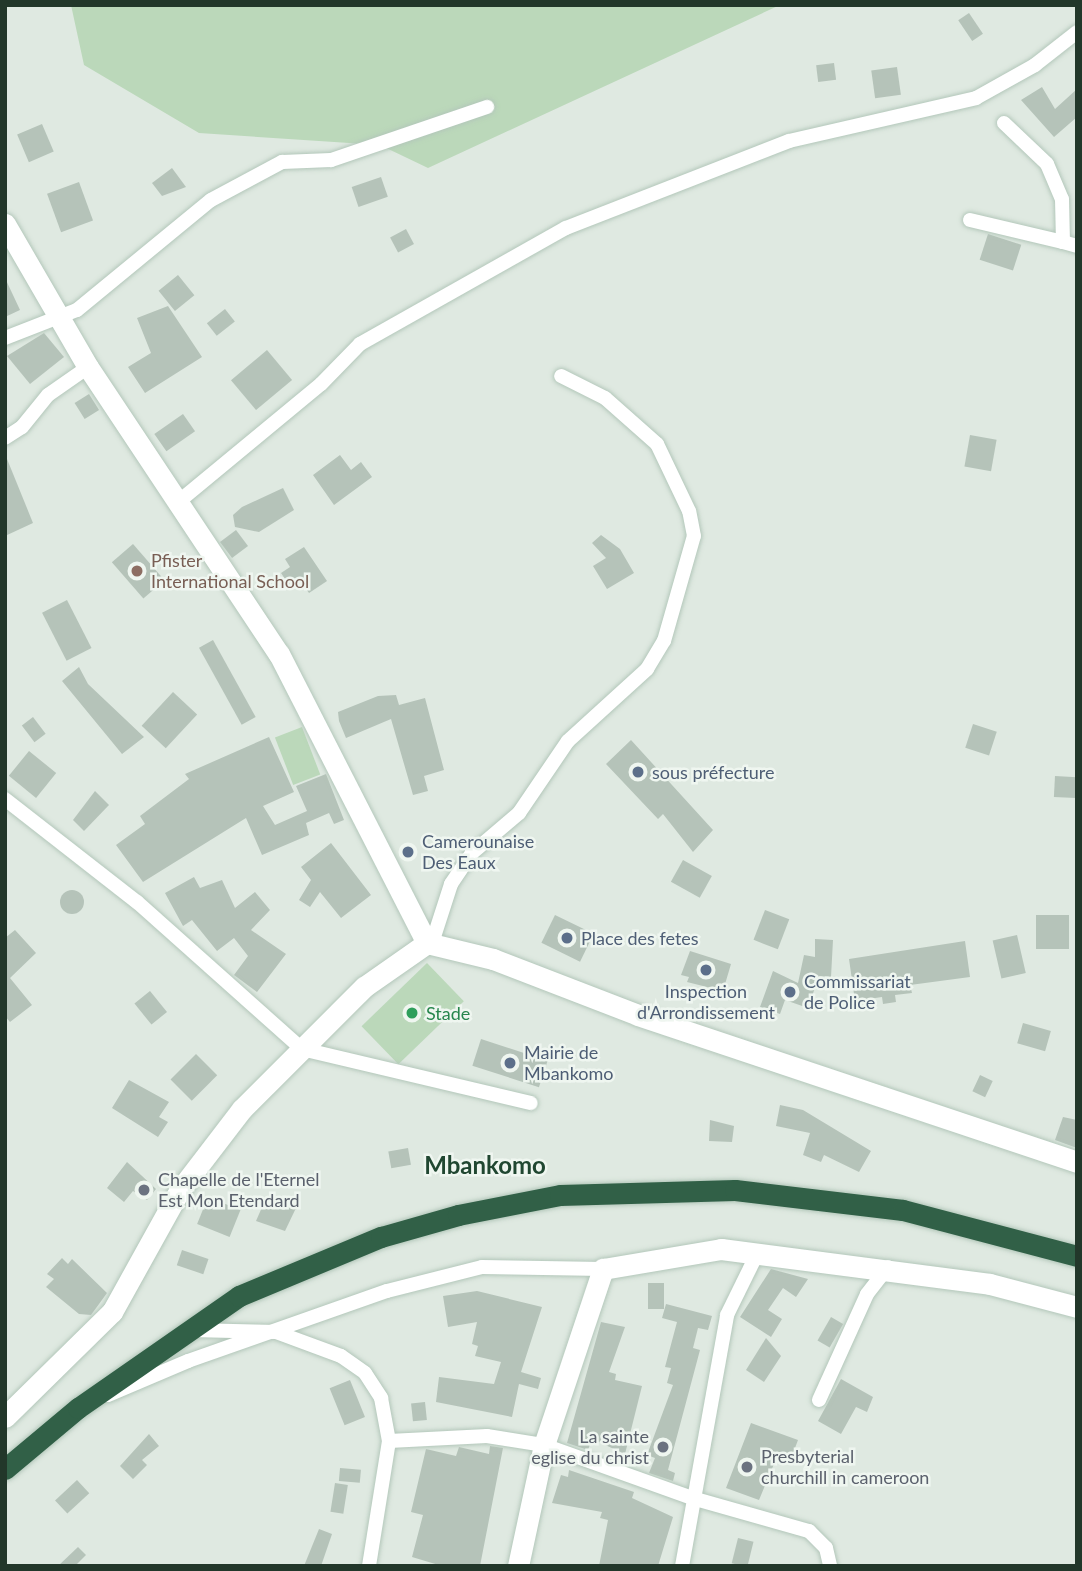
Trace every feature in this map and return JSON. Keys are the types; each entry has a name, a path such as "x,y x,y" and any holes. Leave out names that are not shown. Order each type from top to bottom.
{"highway":[{"path":"5,1469 79,1408 185,1330 239,1296 382,1237 560,1195 735,1190 903,1210 1077,1256"}],"street":[{"path":"177,503 321,384 360,344 566,228 789,141 976,98 1035,65 1077,32"},
{"path":"5,338 85,305 211,200 282,162 331,160 487,107"},
{"path":"970,220 1070,244 1056,181 1047,164 1004,123"},
{"path":"5,224 88,367 279,654 429,943 1077,1162"},
{"path":"5,438 22,428 48,395 88,367"},
{"path":"5,1417 112,1312 208,1149 364,987 429,943 450,884 472,853 519,813 568,741 647,669 664,641 694,536 689,511 657,444 605,398 561,376"},
{"path":"5,799 137,902 302,1049 531,1103"},
{"path":"79,1408 188,1361 387,1291 482,1267 603,1269 721,1249 888,1268 990,1284 1077,1307"},
{"path":"682,1566 726,1315 757,1254"},
{"path":"819,1401 867,1294 888,1268"},
{"path":"518,1566 544,1445 603,1269"},
{"path":"185,1330 276,1332 341,1356 365,1373 381,1398 388,1441 369,1566"},
{"path":"388,1441 487,1436 544,1445 692,1498 809,1531 826,1548 830,1566"}],"green space":[{"path":"71,5 780,5 428,168 380,145 199,133 84,65"},
{"path":"302,727 320,775 293,785 275,737"},
{"name":"Stade","path":"427,963 464,1001 398,1064 362,1026"}],"building":[{"path":"969,13 983,34 972,41 958,20"},
{"path":"834,63 836,80 818,82 816,65"},
{"path":"897,67 901,95 875,98 871,71"},
{"path":"1042,87 1055,109 1077,89 1077,117 1054,137 1021,100"},
{"path":"42,124 54,152 29,162 17,135"},
{"path":"172,168 186,187 162,196 152,183"},
{"path":"381,177 388,197 359,207 352,187"},
{"path":"79,182 93,221 61,232 47,194"},
{"path":"406,229 414,244 398,252 390,237"},
{"path":"988,234 1021,245 1013,270 980,260"},
{"path":"178,275 194,295 175,311 159,291"},
{"path":"5,278 20,310 5,317"},
{"path":"168,306 202,357 145,393 128,367 151,353 137,318"},
{"path":"225,309 235,322 217,336 207,323"},
{"path":"44,333 64,357 30,384 7,356"},
{"path":"267,350 292,380 256,410 231,380"},
{"path":"89,394 99,410 85,419 75,403"},
{"path":"183,414 195,431 166,451 154,434"},
{"path":"970,435 997,440 991,471 964,467"},
{"path":"5,454 33,523 5,536"},
{"path":"340,455 351,470 361,462 372,477 334,505 313,475"},
{"path":"283,488 294,510 259,532 235,527 233,515 242,507"},
{"path":"236,530 248,546 232,558 220,542"},
{"path":"601,535 620,549 634,573 607,589 593,566 606,558 592,543"},
{"name":"Pfister International School","path":"133,544 164,580 143,599 112,562"},
{"path":"304,547 327,581 309,593 299,579 289,585 281,573 290,567 285,559"},
{"path":"67,600 92,648 67,661 42,613"},
{"path":"213,640 256,717 242,725 199,648"},
{"path":"79,667 88,684 144,737 122,754 62,681"},
{"path":"173,692 197,715 166,748 142,726"},
{"path":"396,695 399,705 425,698 444,770 424,776 428,791 413,795 391,719 346,738 339,721 338,712 378,696"},
{"path":"33,717 46,734 34,742 22,725"},
{"path":"973,724 997,732 989,756 965,748"},
{"path":"269,737 294,792 263,806 275,825 307,811 296,786 326,774 344,820 334,824 329,813 306,823 309,835 262,855 246,818 143,882 116,845 145,824 140,816 189,779 185,774"},
{"name":"sous préfecture","path":"631,740 713,830 693,852 663,814 658,819 606,764"},
{"path":"29,751 56,773 36,798 9,776"},
{"path":"1055,776 1077,777 1076,798 1054,797"},
{"path":"95,791 109,805 84,831 73,820"},
{"path":"331,843 371,895 341,918 320,892 310,907 299,900 311,880 301,867"},
{"path":"683,860 712,876 700,898 671,882"},
{"path":"194,877 200,888 222,880 235,908 255,892 270,910 251,930 286,954 257,992 234,975 248,956 234,938 217,951 192,920 183,926 165,893"},
{"path":"72,890 81,893 84,902 81,911 72,914 63,911 60,902 63,893"},
{"path":"765,910 789,919 778,949 754,940"},
{"name":"Place des fetes","path":"555,915 594,934 580,962 541,943"},
{"path":"1036,915 1069,915 1069,949 1036,949"},
{"path":"15,930 36,953 10,978 32,1005 10,1022 5,1016 5,938"},
{"path":"1017,935 1026,973 1001,979 993,941"},
{"path":"815,939 833,940 831,977 819,976 808,1008 785,1000 780,1014 760,1007 773,971 798,983 804,955 815,957"},
{"path":"965,941 970,977 910,985 912,993 895,995 896,1002 883,1004 882,997 855,1001 849,959"},
{"name":"Inspection d'Arrondissement","path":"690,951 731,964 723,991 687,982 689,977 681,975"},
{"path":"150,991 167,1012 151,1025 134,1004"},
{"path":"1023,1023 1051,1031 1045,1051 1017,1043"},
{"name":"Mairie de Mbankomo","path":"481,1039 548,1061 539,1087 472,1066"},
{"path":"196,1054 217,1075 192,1101 171,1079"},
{"path":"980,1075 993,1081 985,1097 972,1091"},
{"path":"129,1080 169,1102 159,1117 168,1122 158,1137 112,1108"},
{"path":"780,1105 803,1110 871,1151 859,1172 824,1155 821,1162 803,1155 810,1133 776,1126"},
{"path":"1063,1117 1077,1120 1077,1148 1055,1140"},
{"path":"710,1120 734,1126 732,1142 709,1141"},
{"path":"408,1148 411,1165 391,1168 388,1151"},
{"path":"127,1162 156,1189 147,1200 133,1191 124,1202 107,1188"},
{"path":"208,1197 240,1210 230,1237 197,1224"},
{"path":"266,1198 296,1208 285,1231 256,1221"},
{"path":"182,1250 208,1259 203,1274 177,1265"},
{"path":"62,1258 68,1264 72,1259 107,1293 91,1315 79,1314 46,1287 54,1279 47,1274"},
{"path":"771,1269 808,1279 796,1297 783,1288 768,1310 782,1319 771,1337 740,1317"},
{"path":"648,1283 664,1283 664,1309 648,1309"},
{"path":"477,1291 542,1307 521,1372 541,1378 538,1389 519,1384 512,1417 436,1402 439,1377 494,1384 501,1362 475,1356 478,1346 472,1344 477,1322 448,1327 443,1296"},
{"path":"666,1304 712,1316 708,1330 698,1328 693,1348 700,1350 668,1470 675,1473 673,1481 649,1473 655,1458 647,1455 673,1385 667,1383 671,1368 665,1367 677,1322 662,1318"},
{"path":"831,1317 843,1324 830,1347 818,1340"},
{"path":"601,1322 625,1327 609,1372 616,1374 615,1380 642,1386 625,1454 592,1439 588,1450 567,1443"},
{"path":"766,1338 781,1356 764,1382 746,1370"},
{"path":"841,1379 873,1397 867,1412 856,1407 841,1434 818,1421"},
{"path":"350,1380 365,1417 345,1425 330,1388"},
{"path":"425,1402 427,1420 413,1421 411,1403"},
{"path":"751,1423 798,1440 792,1456 779,1452 759,1500 726,1488"},
{"path":"149,1434 159,1446 142,1460 147,1465 133,1479 120,1466"},
{"path":"490,1446 503,1448 480,1566 442,1566 412,1557 423,1515 411,1512 426,1449 456,1456 459,1447 489,1454"},
{"path":"340,1468 361,1470 360,1483 339,1481"},
{"path":"569,1470 634,1492 632,1498 673,1517 658,1566 599,1566 608,1520 600,1518 602,1512 552,1503 561,1475 568,1477"},
{"path":"77,1480 89,1493 67,1514 55,1500"},
{"path":"335,1483 348,1485 343,1514 330,1512"},
{"path":"319,1529 332,1534 321,1566 304,1566"},
{"path":"738,1538 754,1542 748,1566 732,1563"},
{"path":"78,1547 86,1555 75,1566 58,1566"}],"place":[{"name":"Pfister International School","path":"137,571"},
{"name":"sous préfecture","path":"638,772"},
{"name":"Camerounaise Des Eaux","path":"408,852"},
{"name":"Place des fetes","path":"567,938"},
{"name":"Inspection d'Arrondissement","path":"706,970"},
{"name":"Commissariat de Police","path":"790,992"},
{"name":"Stade","path":"412,1013"},
{"name":"Mairie de Mbankomo","path":"510,1063"},
{"name":"Chapelle de l'Eternel Est Mon Etendard","path":"144,1190"},
{"name":"La sainte eglise du christ","path":"663,1447"},
{"name":"Presbyterial churchill in cameroon","path":"747,1467"}],"district":[{"name":"Mbankomo","path":"485,1165"}]}
